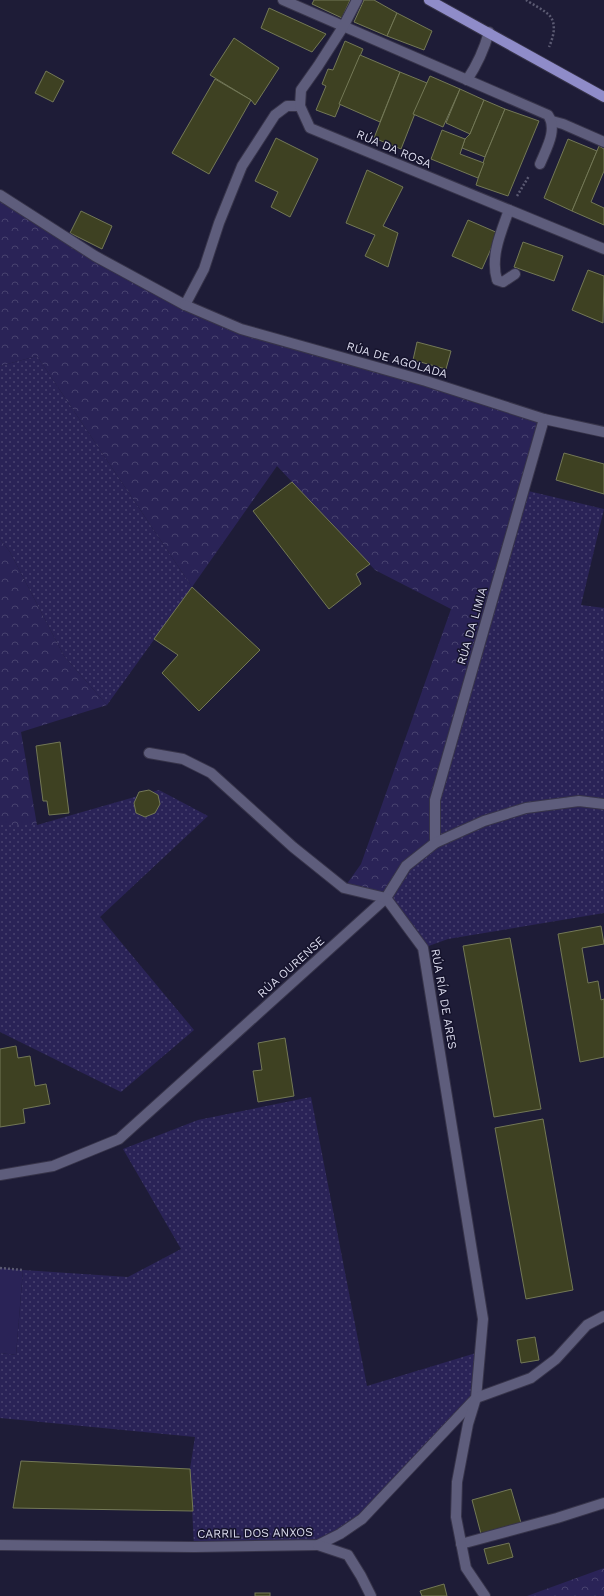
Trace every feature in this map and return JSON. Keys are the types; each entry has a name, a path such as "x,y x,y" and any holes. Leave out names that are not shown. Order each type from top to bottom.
{"main road":[{"path":"430,0 604,96"}],"street":[{"path":"283,0 548,115 552,121 553,129 540,164"},
{"path":"185,305 204,269 219,223 242,166 275,115 286,106 300,106 301,90 343,27 357,0"},
{"path":"467,80 483,52 489,32"},
{"name":"RÚA DA ROSA","path":"300,106 310,128 604,250"},
{"path":"552,121 563,124 604,142"},
{"name":"RÚA DE AGOLADA","path":"0,195 95,256 185,305 241,329 426,381 544,419 604,432"},
{"path":"509,210 494,259 494,271 497,280 503,282 515,274"},
{"name":"RÚA DA LIMIA","path":"435,843 435,800 544,419"},
{"path":"149,753 182,759 211,773 293,847 344,888 386,898"},
{"name":"RÚA OURENSE","path":"0,1175 53,1166 119,1140 386,898 406,866 435,843 484,821 526,808 579,801 604,804"},
{"name":"RÚA RÍA DE ARES","path":"386,898 423,948 483,1319 476,1398"},
{"name":"CARRIL DOS ANXOS","path":"0,1545 194,1547 318,1545 340,1534 362,1518 476,1398 532,1378 556,1359 587,1325 604,1316"},
{"path":"476,1398 468,1424 457,1482 456,1517 466,1568 485,1596"},
{"path":"461,1544 557,1518 604,1503"},
{"path":"318,1545 348,1556 361,1576 371,1596"}],"path":[{"path":"526,0 550,16 554,29 553,39 541,62"},
{"path":"509,210 529,177 540,164"},
{"path":"0,1268 23,1270"}],"green space":[{"path":"0,195 95,256 241,329 544,419 435,800 435,843 406,866 386,898 344,888 361,864 451,609 375,570 277,466 192,587 37,356 0,366"},
{"path":"37,356 192,587 107,705 64,656 10,552 0,539 0,366"},
{"path":"524,490 604,509 581,605 604,608 604,913 448,939 423,948 386,898 435,800"},
{"path":"0,539 10,552 64,656 107,705 21,732 37,825 0,825"},
{"path":"159,790 208,816 100,917 194,1030 121,1092 0,1032 0,825 37,825"},
{"path":"311,1097 367,1386 476,1353 476,1398 362,1519 318,1545 194,1547 190,1469 195,1437 0,1418 0,1353 16,1355 23,1270 128,1277 181,1249 123,1149 198,1120"},
{"path":"0,1268 23,1270 16,1355 0,1353"},
{"path":"604,1568 604,1596 527,1596"}],"building":[{"path":"314,0 350,0 342,18 312,4"},
{"path":"364,0 374,0 397,13 387,36 354,22"},
{"path":"269,8 326,34 312,52 261,28"},
{"path":"397,13 432,31 424,50 387,36"},
{"path":"234,38 279,68 255,105 251,100 210,75"},
{"path":"345,41 363,49 335,117 316,110 326,86 322,84 328,69 333,70"},
{"path":"360,55 400,72 380,122 339,104"},
{"path":"46,71 64,81 53,102 35,93"},
{"path":"400,72 427,83 401,149 374,138"},
{"path":"430,76 460,89 443,127 413,114"},
{"path":"215,79 251,100 209,174 172,153"},
{"path":"460,89 484,100 470,134 446,123"},
{"path":"484,100 505,109 485,157 462,148 465,139 470,134"},
{"path":"505,109 539,121 508,196 476,185 485,157"},
{"path":"442,130 465,139 460,154 484,163 478,178 431,159"},
{"path":"276,138 318,159 290,217 271,207 278,192 255,181"},
{"path":"568,139 597,151 572,211 544,198"},
{"path":"599,146 604,149 604,171 591,202 604,208 604,225 572,211"},
{"path":"367,170 403,187 383,226 398,233 388,267 365,256 375,235 346,223"},
{"path":"81,211 112,226 102,249 70,233"},
{"path":"468,220 498,233 482,269 452,256"},
{"path":"523,242 563,256 554,281 514,267"},
{"path":"588,270 604,276 603,323 572,310"},
{"path":"417,342 451,351 446,369 413,360"},
{"path":"564,453 604,464 604,494 556,480"},
{"path":"292,482 370,564 356,574 361,584 329,609 253,511"},
{"path":"192,587 260,650 199,711 162,673 178,655 154,639"},
{"path":"60,742 69,813 49,815 47,801 43,801 36,746"},
{"path":"149,790 158,795 160,804 155,813 145,817 136,813 134,803 139,792"},
{"path":"601,926 604,944 582,948 588,983 598,981 601,1000 604,999 604,1057 580,1062 558,934"},
{"path":"510,938 541,1109 494,1117 463,946"},
{"path":"285,1038 294,1096 258,1102 253,1071 262,1070 258,1043"},
{"path":"16,1046 18,1058 30,1056 35,1086 46,1084 50,1104 23,1109 25,1123 0,1127 0,1049"},
{"path":"543,1119 573,1290 526,1299 495,1128"},
{"path":"535,1337 539,1360 521,1363 517,1340"},
{"path":"21,1461 190,1469 193,1511 13,1508"},
{"path":"511,1489 521,1523 481,1534 472,1500"},
{"path":"509,1543 513,1557 488,1564 484,1549"},
{"path":"444,1584 447,1596 422,1596 420,1591"},
{"path":"255,1593 270,1593 270,1596 255,1596"}]}
